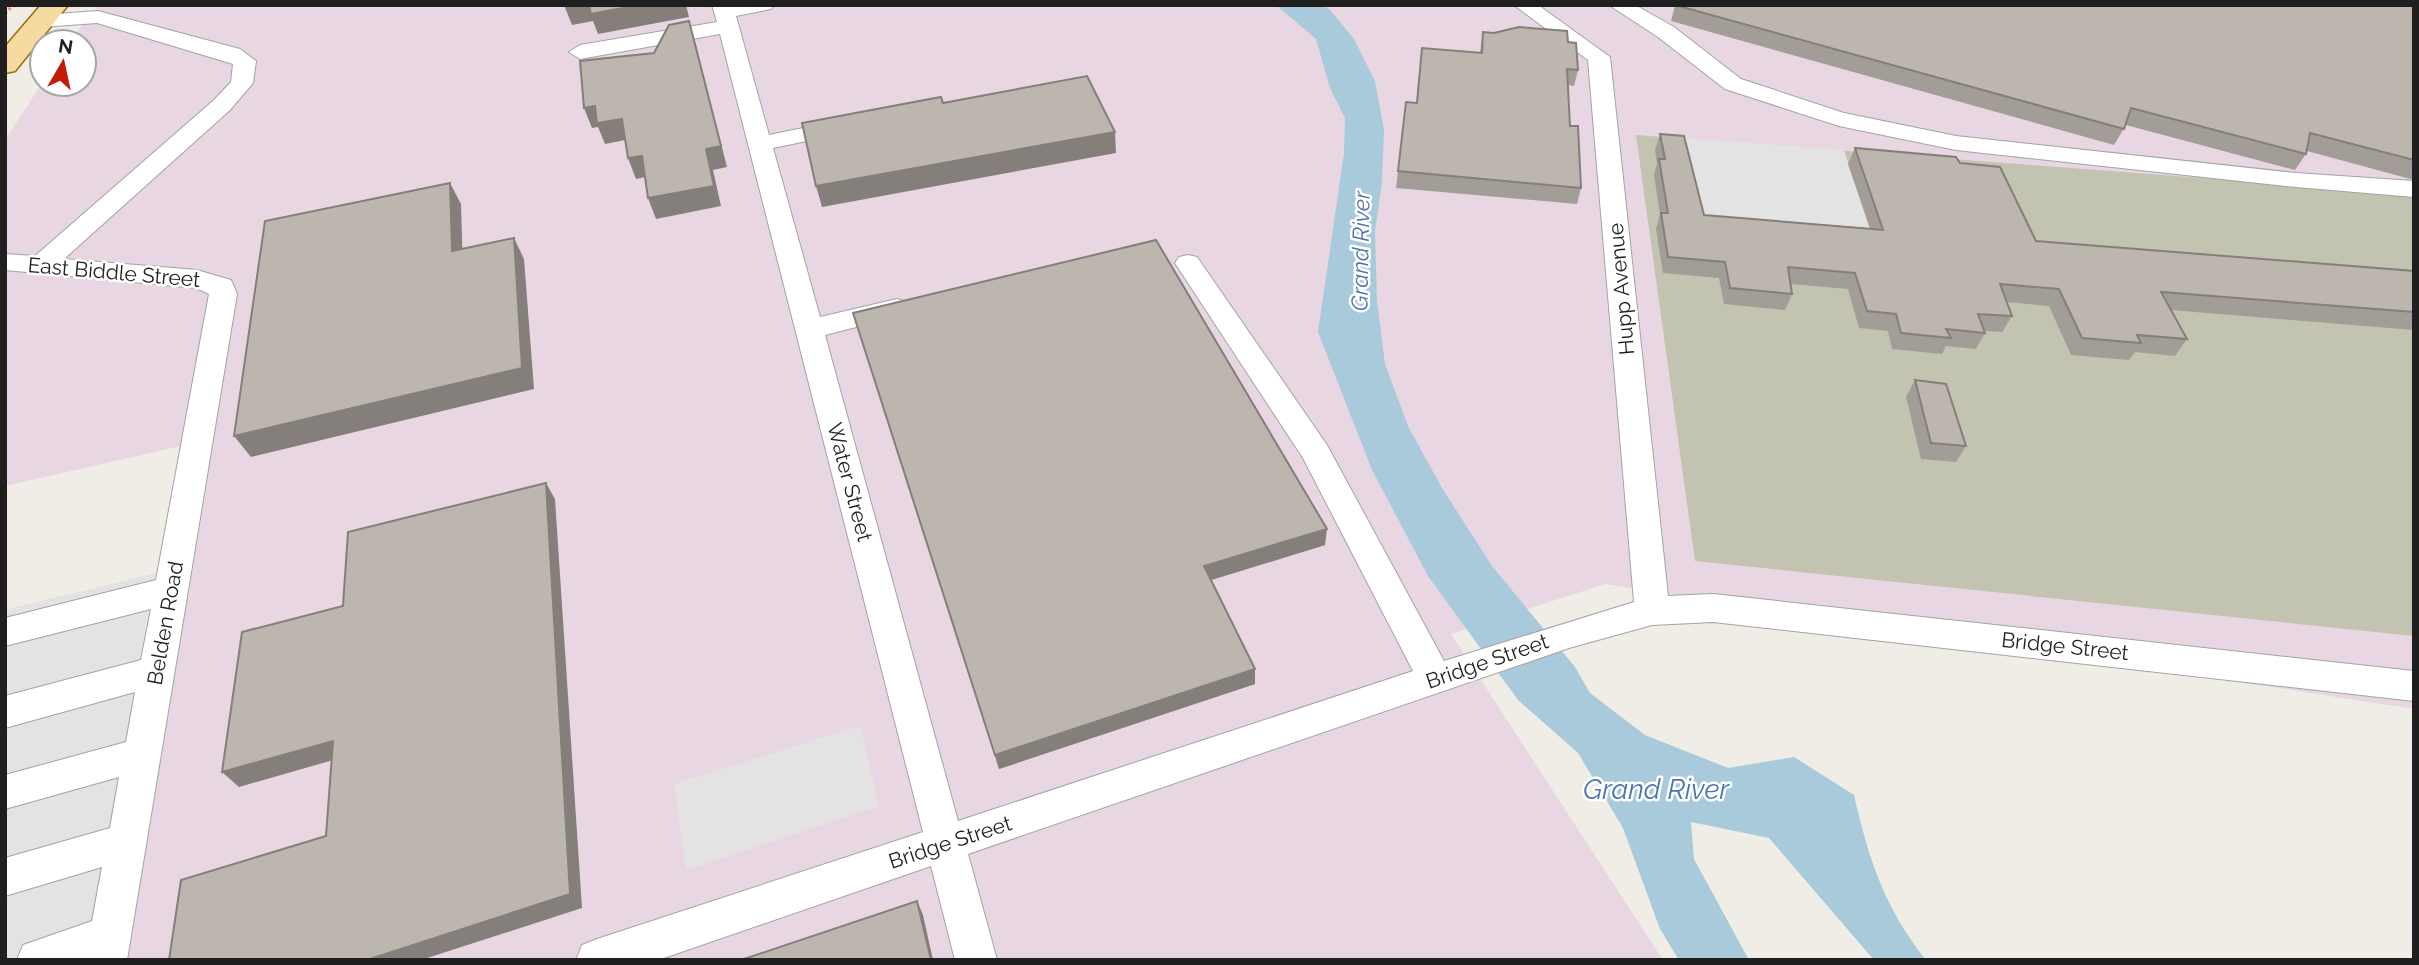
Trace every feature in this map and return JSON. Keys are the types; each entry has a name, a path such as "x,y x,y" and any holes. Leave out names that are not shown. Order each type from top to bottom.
{"main road":[{"path":"5,65 49,13"}],"street":[{"path":"580,52 764,5"},
{"name":"Hupp Avenue","path":"1524,5 1599,57 1652,611"},
{"path":"1619,5 1666,32 1733,84 1839,120 1956,143 2296,180 2414,189"},
{"path":"41,265 222,105 242,83 245,61 232,54 114,20 49,13"},
{"name":"Water Street","path":"725,14 976,960"},
{"path":"760,144 869,122"},
{"name":"East Biddle Street","path":"5,262 197,279 221,286"},
{"path":"1188,263 1315,453 1446,675"},
{"name":"Belden Road","path":"108,947 223,293 221,286"},
{"path":"810,329 918,303"},
{"path":"5,632 171,590"},
{"name":"Bridge Street","path":"597,960 1569,634 1652,611 1713,608 2414,686"},
{"path":"5,712 157,671"},
{"path":"5,792 142,754"},
{"path":"5,877 127,842"},
{"path":"38,960 108,947"}],"path":[{"path":"5,13 14,5"}],"shaded area":[{"path":"99,5 2414,5 2414,709 1605,584 1451,634 1663,960 82,960 181,446 5,486 5,140 32,98 98,98 98,28 80,28"},
{"path":"1636,135 2414,194 2414,636 1695,561"},
{"path":"1680,138 1844,150 1875,246 1698,232"},
{"path":"156,573 82,960 5,960 5,610"},
{"path":"860,726 879,806 686,870 674,784"}],"water":[{"name":"Grand River","path":"1276,5 1323,5 1330,10 1354,39 1375,81 1384,130 1382,182 1375,232 1377,300 1385,364 1408,426 1442,488 1492,566 1575,667 1590,693 1645,735 1728,768 1794,757 1854,795 1880,882 1899,921 1926,960 1874,960 1769,838 1691,822 1694,859 1749,960 1679,960 1660,929 1623,828 1578,753 1518,700 1428,576 1372,470 1318,332 1344,153 1345,118 1330,88 1316,39"}],"building":[{"path":"589,5 639,5 591,14"},
{"path":"1675,5 2414,5 2414,160 2310,133 2306,154 2131,108 2124,129"},
{"path":"689,21 721,146 706,149 714,186 648,198 642,156 628,158 622,119 597,123 595,106 584,108 580,61 654,53 669,25"},
{"path":"1519,27 1567,31 1568,42 1576,43 1578,70 1567,69 1570,126 1578,126 1581,188 1398,171 1406,102 1417,103 1422,48 1482,53 1483,32 1494,33"},
{"path":"1087,76 1115,132 816,186 802,123 941,97 943,103"},
{"path":"1660,134 1684,136 1704,215 1883,230 1855,148 1956,157 1960,163 2000,167 2036,241 2414,271 2414,312 2161,292 2187,339 2137,335 2141,343 2082,338 2059,289 2000,284 2012,316 1978,314 1985,333 1946,329 1951,338 1901,333 1896,314 1867,311 1855,273 1788,267 1792,294 1730,288 1725,262 1668,257 1661,213 1668,213 1659,159 1665,159"},
{"path":"450,183 452,251 514,238 522,368 234,436 265,221"},
{"path":"1156,240 1327,529 1204,566 1255,669 995,755 853,313"},
{"path":"1915,380 1946,384 1966,446 1931,443"},
{"path":"546,483 570,894 367,960 169,960 181,880 326,836 333,741 222,772 242,632 343,606 348,532"},
{"path":"917,901 931,960 741,960"}]}
